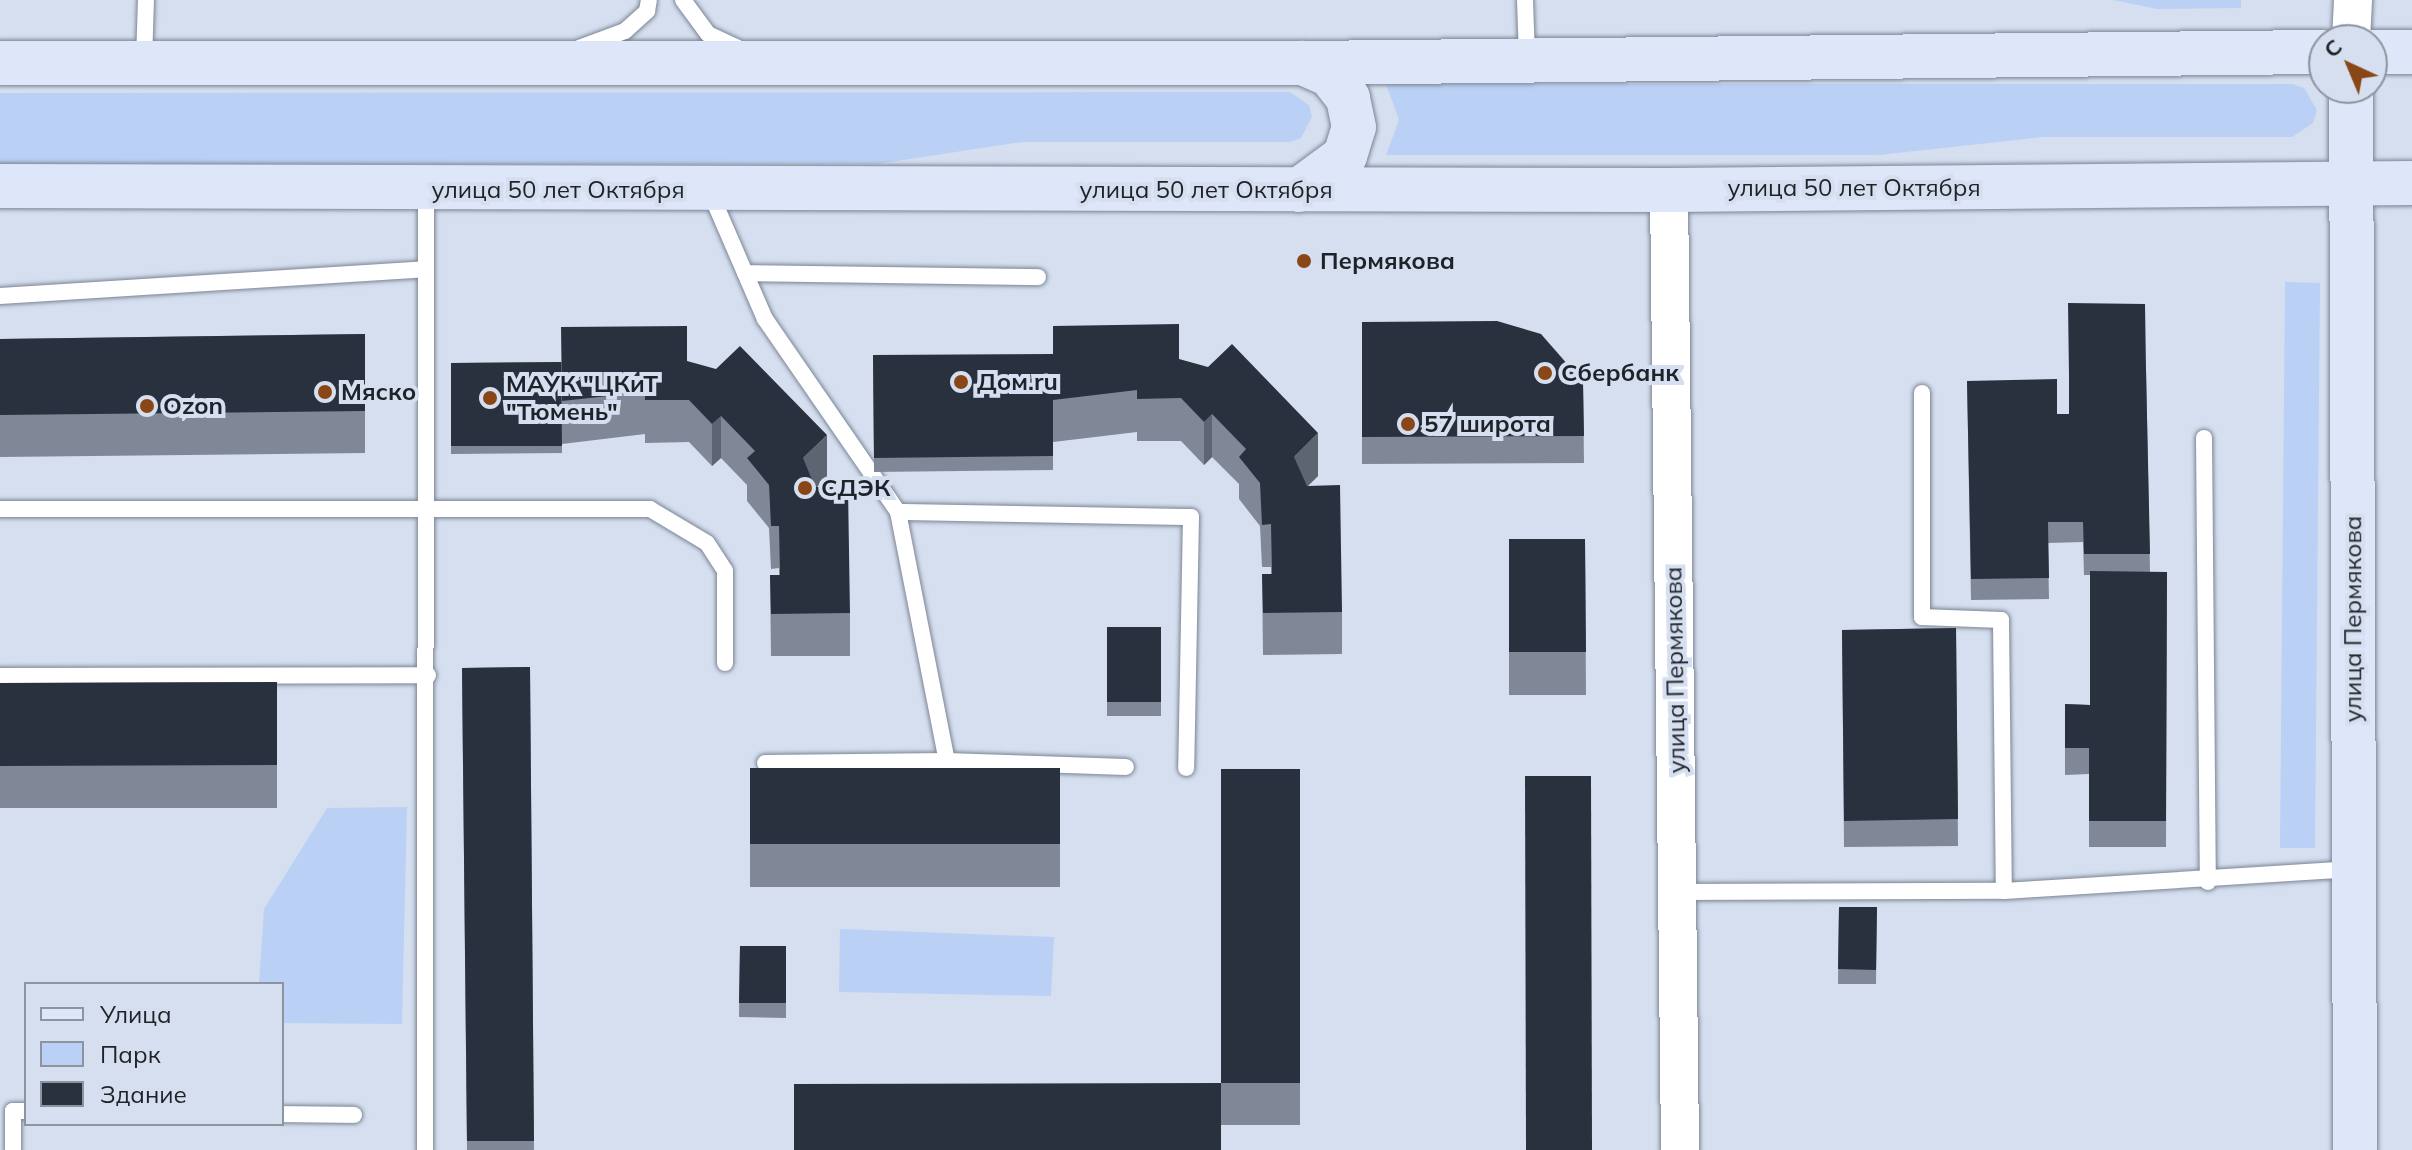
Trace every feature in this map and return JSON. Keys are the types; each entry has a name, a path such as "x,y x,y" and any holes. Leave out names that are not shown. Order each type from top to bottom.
{"main road":[{"path":"0,63 764,59 1303,63 1527,57 2308,52"},
{"path":"2388,52 2412,52"},
{"path":"1299,190 1345,156 1354,127 1348,98 1330,75 1303,63"},
{"name":"улица Пермякова","path":"2351,104 2355,1150"},
{"name":"улица 50 лет Октября","path":"0,186 426,191 1669,190 2412,183"}],"street":[{"path":"2352,24 2353,0"},
{"name":"улица Пермякова","path":"1669,190 1680,1150"}],"lane":[{"path":"144,63 146,0"},
{"path":"548,60 625,31 647,11 649,0"},
{"path":"683,0 708,34 764,59"},
{"path":"1525,0 1527,57"},
{"path":"709,190 765,319 898,512 947,761"},
{"path":"425,1150 428,675 426,191"},
{"path":"0,296 425,269"},
{"path":"745,273 1038,277"},
{"path":"1922,393 1922,617 2001,620 2004,891"},
{"path":"2204,438 2208,882"},
{"path":"0,509 650,509 680,521 725,571 725,663"},
{"path":"898,512 1191,517 1186,768"},
{"path":"0,676 428,675"},
{"path":"765,763 947,761 1126,767"},
{"path":"1677,892 2004,891 2208,882 2354,869"},
{"path":"13,1150 13,1111 24,1111"},
{"path":"284,1114 354,1115"}],"green space":[{"path":"2113,0 2241,0 2241,8 2157,9"},
{"path":"1386,84 2292,84 2304,88 2308,104 2313,104 2317,110 2313,123 2292,137 2043,137 1879,155 1386,155 1399,120"},
{"path":"1290,92 1309,105 1312,117 1301,138 1290,142 1022,142 877,164 0,164 0,93"},
{"path":"2285,282 2320,283 2315,848 2280,848"},
{"path":"407,807 402,1024 284,1023 284,982 259,982 264,909 327,808"},
{"path":"840,929 1054,937 1051,996 839,992"}],"building":[{"path":"2068,303 2145,304 2146,369 2069,369 2069,376"},
{"path":"1497,321 1541,334 1583,382 1584,436 1362,437 1362,322"},
{"path":"1179,324 1179,359 1208,367 1232,344 1318,433 1294,457 1307,486 1340,485 1342,612 1263,613 1262,574 1272,574 1271,524 1262,525 1260,483 1239,457 1246,449 1212,414 1204,422 1181,398 1137,399 1137,390 1053,400 1053,326"},
{"path":"687,326 687,361 716,369 740,346 827,435 803,458 815,487 848,487 850,613 771,614 770,575 780,575 779,526 771,526 769,485 747,458 755,451 721,416 712,424 689,400 645,400 645,392 562,401 561,327"},
{"path":"365,334 365,411 0,415 0,339"},
{"path":"1053,354 1053,456 874,458 873,355"},
{"path":"561,362 562,446 451,446 451,363"},
{"path":"2069,369 2146,369 2150,554 2084,554 2083,522 2048,522 2049,578 1971,579 1967,381 2057,379 2057,414 2069,414"},
{"path":"1509,539 1585,539 1586,652 1509,652"},
{"path":"2090,571 2167,572 2166,821 2089,821 2089,748 2065,748 2065,704 2090,705"},
{"path":"1107,627 1161,627 1161,702 1107,702"},
{"path":"1956,628 1958,819 1844,821 1842,630"},
{"path":"530,667 534,1141 467,1141 462,668"},
{"path":"277,682 277,765 0,766 0,683"},
{"path":"750,768 1060,768 1060,844 750,844"},
{"path":"1221,769 1300,769 1300,1083 1221,1083"},
{"path":"1525,776 1591,776 1592,1150 1526,1150"},
{"path":"1839,907 1877,907 1876,970 1838,969"},
{"path":"740,946 786,946 786,1003 739,1003"},
{"path":"1221,1083 1221,1150 794,1150 794,1084"}],"place":[{"name":"Пермякова","path":"1304,261"},
{"name":"Сбербанк","path":"1545,373"},
{"name":"Дом.ru","path":"961,382"},
{"name":"Мяско","path":"325,392"},
{"name":"МАУК \"ЦКиТ \"Тюмень\"","path":"490,398"},
{"name":"Ozon","path":"147,406"},
{"name":"57 широта","path":"1408,424"},
{"name":"СДЭК","path":"805,488"}]}
